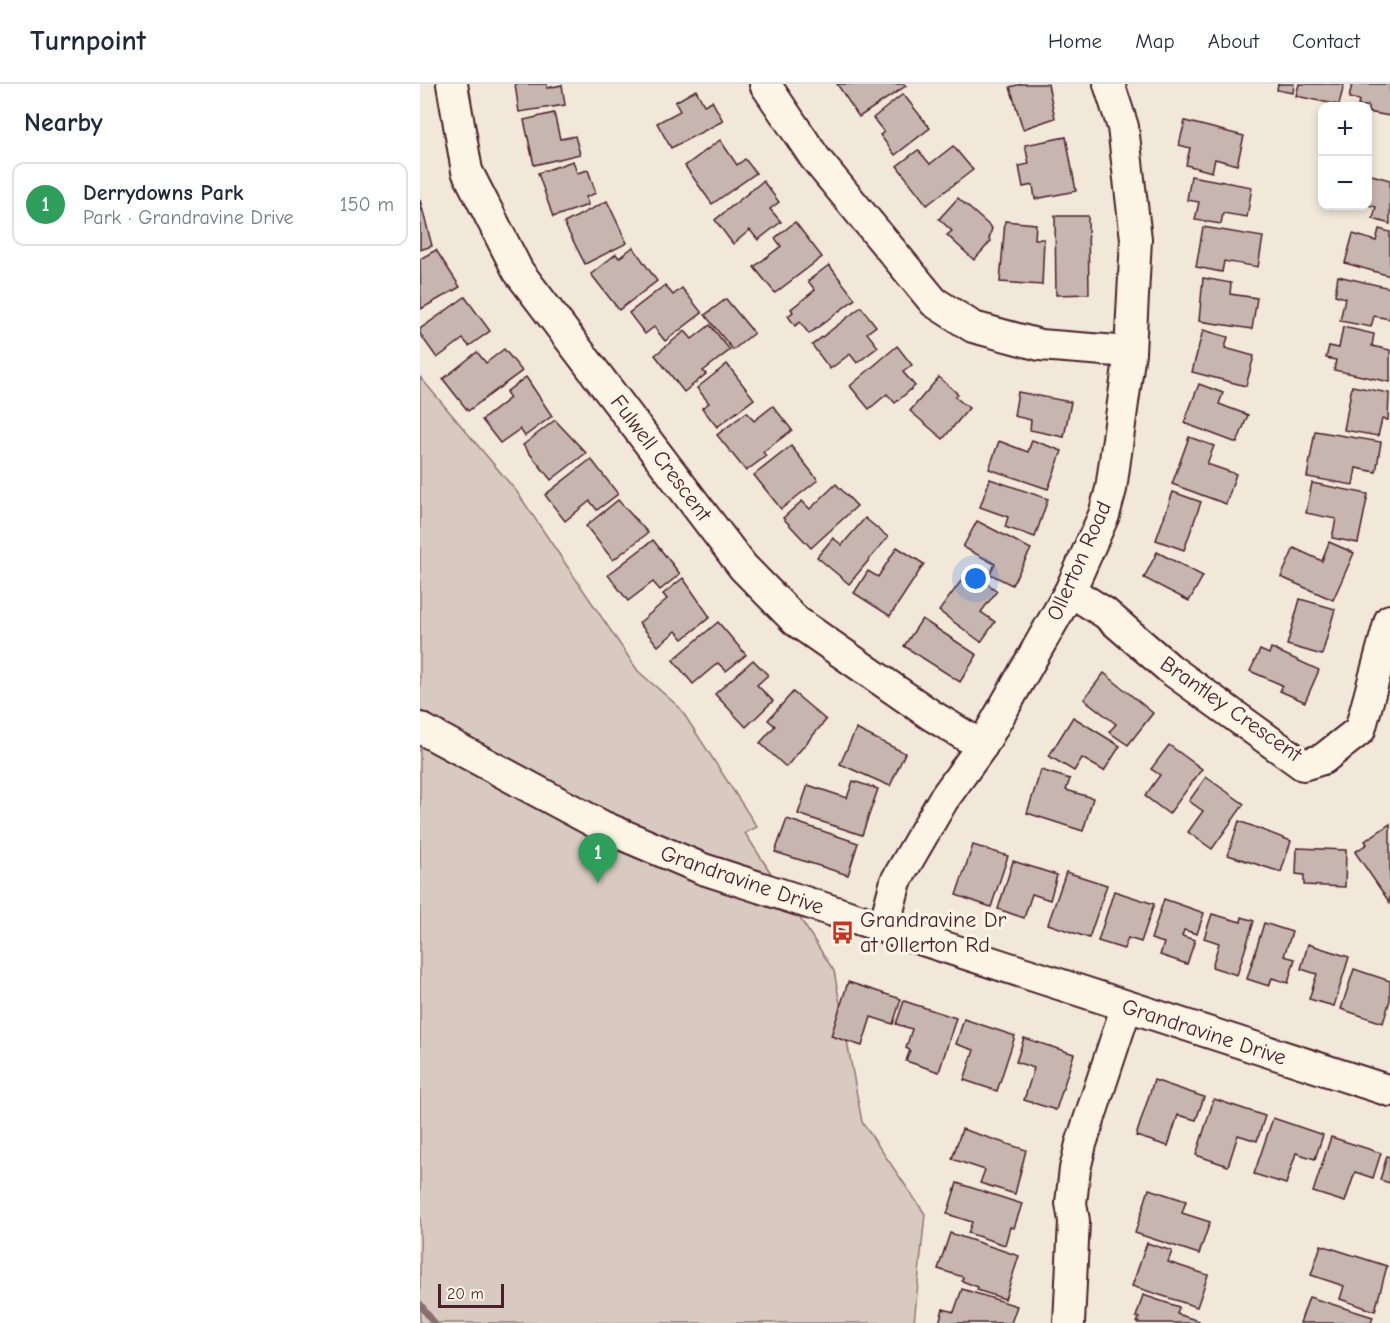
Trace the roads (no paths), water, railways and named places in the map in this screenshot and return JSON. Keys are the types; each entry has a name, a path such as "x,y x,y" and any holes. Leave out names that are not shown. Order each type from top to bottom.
{"street":[{"name":"Fulwell Crescent","path":"452,84 467,171 518,271 743,567 796,621 931,715 982,746"},
{"path":"765,84 815,158 934,302 973,327 1040,345 1130,352"},
{"name":"Ollerton Road","path":"884,926 896,882 943,800 982,746 1070,591 1104,515 1111,489 1130,352 1136,239 1123,126 1109,84"},
{"name":"Brantley Crescent","path":"1070,591 1105,613 1170,669 1303,765 1323,759 1360,730 1390,620"},
{"name":"Grandravine Drive","path":"420,728 618,834 732,880 884,926 1126,1008 1390,1091"},
{"path":"1069,1323 1074,1221 1071,1203 1075,1169 1090,1114 1126,1008"}],"waterway":[{"path":"420,1304 434,1323"}],"place":[{"name":"Derrydowns Park","path":"598,883"},
{"name":"Grandravine Dr at Ollerton Rd","path":"842,933"}]}
